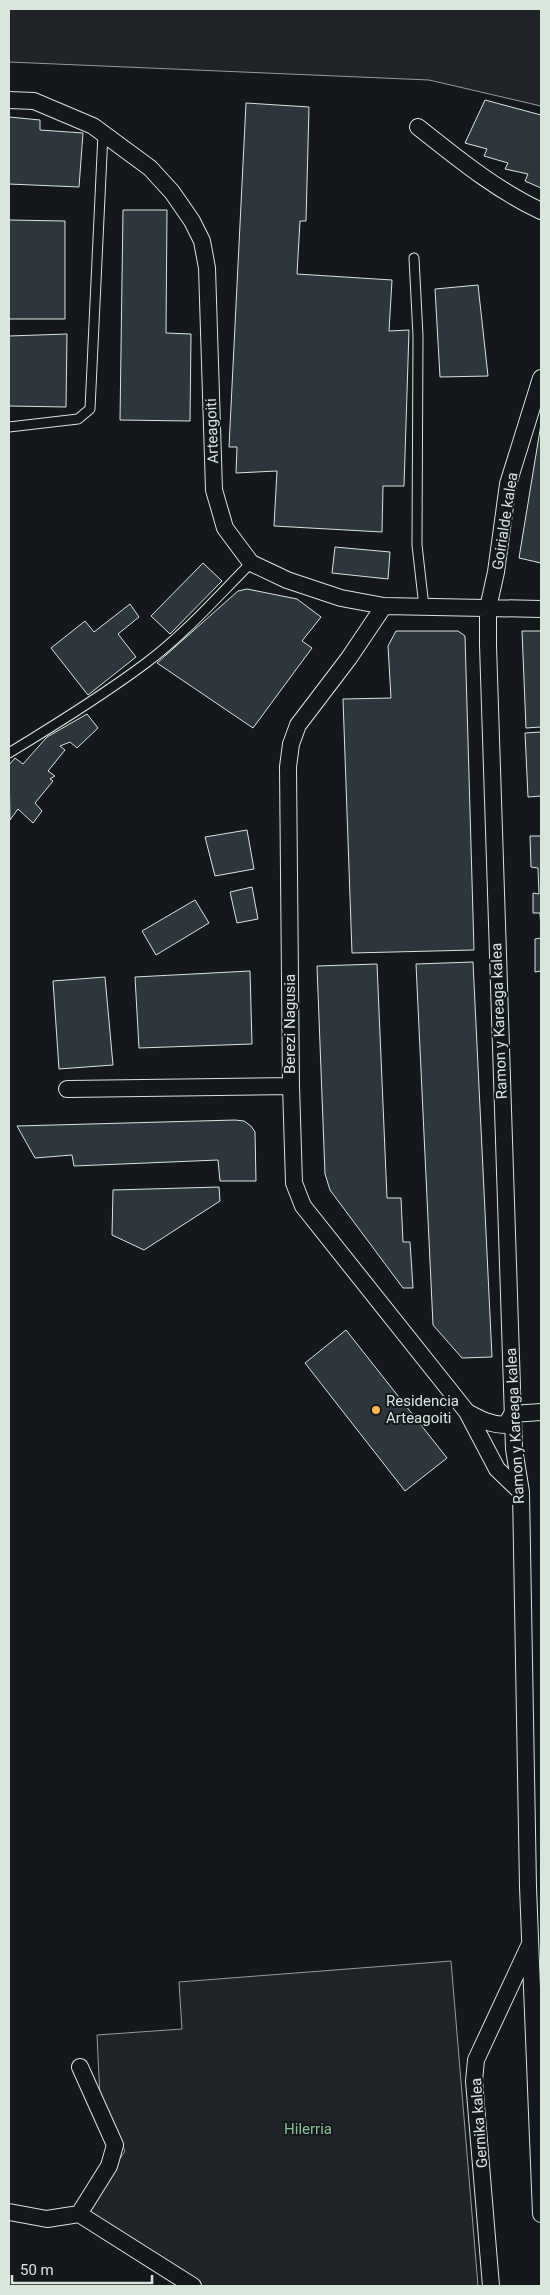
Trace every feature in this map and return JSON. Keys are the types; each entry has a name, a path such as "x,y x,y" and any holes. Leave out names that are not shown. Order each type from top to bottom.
{"street":[{"name":"Arteagoiti","path":"9,100 34,101 103,133 150,168 172,192 192,221 202,241 207,268 214,490 225,528 251,563 286,580 341,598 384,606 541,609"},
{"path":"418,127 482,176 521,201 541,211"},
{"name":"Goirialde kalea","path":"488,608 496,572 508,484 541,378"},
{"name":"Berezi Nagusia","path":"384,606 349,658 298,725 291,744 288,767 291,1086 294,1183 303,1206 468,1412"},
{"name":"Ramon y Kareaga kalea","path":"488,608 512,1414 514,1449 520,1492 534,1766 531,1941 541,2214"},
{"path":"67,1089 291,1086"},
{"path":"468,1412 484,1422 500,1425 506,1425 512,1414 541,1412"},
{"path":"468,1412 497,1469 520,1492"},
{"path":"486,1445 502,1453 514,1449"},
{"name":"Gernika kalea","path":"491,2286 474,2081 476,2060 531,1941"},
{"path":"79,2214 109,2166 115,2145 80,2067"},
{"path":"9,2212 47,2219 79,2214 193,2286"}],"lane":[{"path":"9,427 78,419 90,409 103,133"},
{"path":"414,258 418,336 417,545 424,607"},
{"path":"9,753 147,663 202,613 251,563"}],"green space":[{"path":"9,9 541,9 541,106 429,80 9,62"},
{"name":"Hilerria","path":"451,1961 478,2286 202,2286 84,2213 125,2151 100,2098 97,2035 182,2029 179,1982"}],"building":[{"path":"485,100 541,115 541,188 525,181 528,174 505,169 508,163 484,156 487,149 465,143"},
{"path":"246,103 309,107 306,221 300,221 297,274 392,280 389,331 409,330 404,486 383,486 382,532 274,526 277,471 236,473 237,447 229,447"},
{"path":"9,117 40,120 40,130 83,133 79,187 9,184"},
{"path":"123,210 167,210 166,333 191,334 190,421 120,420"},
{"path":"9,220 65,221 65,319 9,319"},
{"path":"478,285 488,376 440,377 435,289"},
{"path":"67,334 66,407 9,406 9,336"},
{"path":"541,424 541,563 519,558"},
{"path":"335,547 390,552 388,579 332,573"},
{"path":"203,563 222,581 170,634 151,616"},
{"path":"247,589 297,599 321,617 302,641 312,648 253,728 157,663 238,591"},
{"path":"130,604 139,617 118,634 136,657 88,695 51,648 85,621 94,632"},
{"path":"396,631 458,631 465,636 474,950 352,953 343,699 391,698 388,646"},
{"path":"522,631 541,631 541,727 526,728"},
{"path":"87,714 98,728 77,748 70,742 60,746 65,750 48,771 55,776 50,779 53,781 35,803 42,811 33,823 18,809 10,820 9,765 15,758 23,764 47,737"},
{"path":"541,732 541,796 528,797 525,733"},
{"path":"247,830 254,869 215,876 205,837"},
{"path":"530,836 541,836 541,929 540,913 533,913 533,893 539,894 538,868 531,867"},
{"path":"252,887 258,919 237,923 230,892"},
{"path":"195,900 209,923 156,955 142,931"},
{"path":"541,938 541,971 535,972 535,939"},
{"path":"473,962 492,1357 462,1358 433,1325 416,964"},
{"path":"377,964 387,1198 401,1198 403,1242 410,1242 413,1288 403,1288 330,1190 325,1174 317,966"},
{"path":"250,971 252,1044 139,1048 135,977"},
{"path":"105,977 113,1065 59,1069 53,981"},
{"path":"244,1121 255,1132 256,1181 220,1181 218,1160 74,1166 72,1155 35,1158 17,1126"},
{"path":"219,1187 220,1201 144,1250 112,1235 113,1190"},
{"name":"Residencia Arteagoiti","path":"346,1330 447,1458 405,1491 305,1363"}],"place":[{"name":"Residencia Arteagoiti","path":"376,1410"}]}
